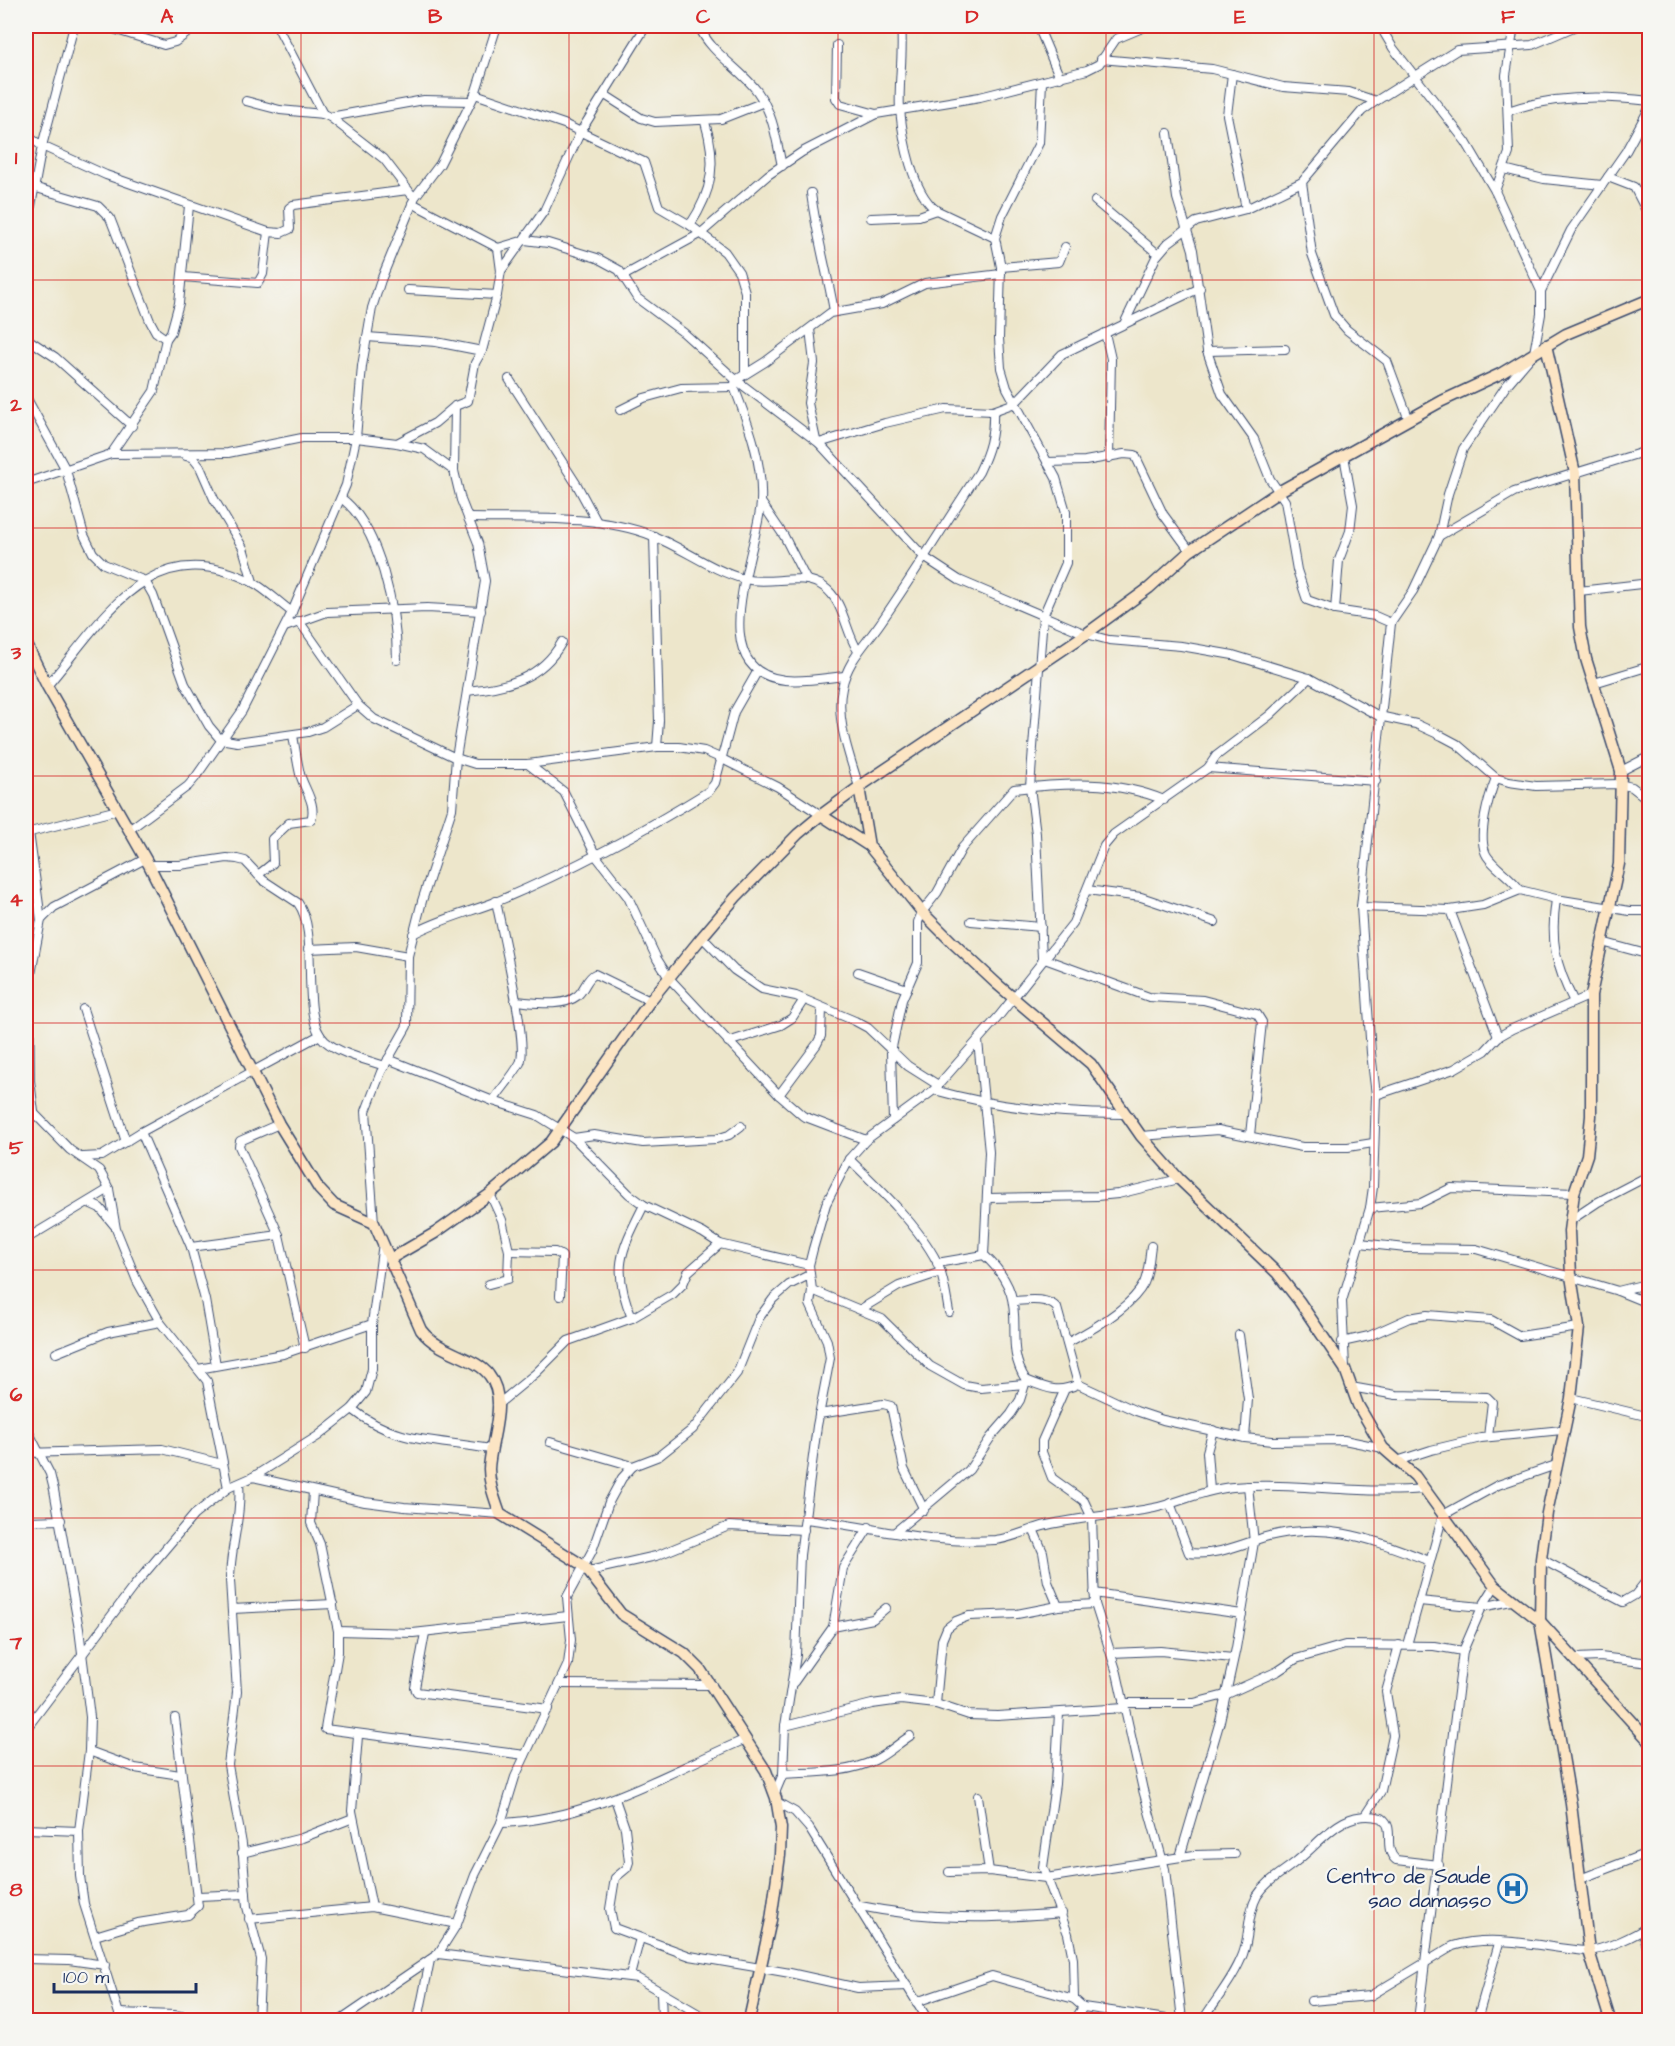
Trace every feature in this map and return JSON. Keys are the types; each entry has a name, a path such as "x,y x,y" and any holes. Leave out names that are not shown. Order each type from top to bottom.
{"street":[{"path":"26,233 28,199 74,26"},
{"path":"104,26 164,45 175,42 197,26"},
{"path":"277,26 326,116 384,159 413,200 498,248 525,240 597,258 619,270 637,298 684,333 735,383 818,441 924,557 959,580 1086,634 1110,640 1181,646 1233,655 1309,678 1379,716 1416,724 1457,744 1496,778 1536,786 1618,784 1632,787 1650,801"},
{"path":"129,830 188,786 242,711 292,612 341,498 356,438 372,308 381,280 413,200 440,164 473,98 496,26"},
{"path":"501,271 544,211 581,131 646,26"},
{"path":"699,26 708,41 744,76 764,102 775,127 782,166"},
{"path":"901,26 900,109 914,174 930,205 936,210 995,238"},
{"path":"1038,26 1060,78"},
{"path":"622,276 700,234 768,175 782,166 876,114 980,97 1087,70 1099,64 1116,39 1147,26"},
{"path":"1380,26 1415,78 1466,142 1495,191 1541,291 1541,314 1534,353 1506,386 1463,449 1448,494 1439,536 1413,591 1391,622 1379,716 1376,781 1361,907 1376,1095 1371,1208 1342,1301 1342,1342 1345,1369 1368,1426 1383,1448 1400,1460 1496,1586 1511,1601 1540,1621 1576,1658 1602,1693 1650,1742"},
{"path":"1495,191 1509,153 1506,75 1514,26"},
{"path":"1125,322 1158,254 1187,226 1246,209 1302,182 1362,111 1377,101 1457,50 1532,45 1575,26"},
{"path":"837,45 836,98 840,104 876,114"},
{"path":"1101,59 1212,69 1283,87 1349,92 1377,101"},
{"path":"1232,74 1227,115 1246,209"},
{"path":"1042,82 1042,125 1039,143 1002,216 995,238 1001,271 999,338 1001,368 1015,404 1056,478 1066,512 1068,544 1066,563 1043,616 1030,787 1036,834 1042,958"},
{"path":"605,95 648,120 705,122 735,116 764,102"},
{"path":"246,101 280,110 326,116 424,100 473,98 581,131 644,162 659,207 690,225 725,252 742,280 746,292 746,374"},
{"path":"1508,111 1552,99 1623,98 1650,101"},
{"path":"1541,291 1571,230 1608,177 1650,107"},
{"path":"690,225 707,196 712,179 712,152 705,122"},
{"path":"1168,133 1177,198 1187,226 1200,288 1207,351 1222,394 1254,439 1270,479 1285,501 1297,570 1307,600 1335,610 1375,616 1391,622"},
{"path":"26,135 42,146 106,175 268,232 281,233 290,229 289,208 293,205 408,190"},
{"path":"1504,169 1544,179 1602,185"},
{"path":"1608,177 1634,187 1650,218"},
{"path":"1302,182 1312,254 1334,315 1347,330 1387,361 1409,420"},
{"path":"33,187 105,210 150,321 156,332 166,339"},
{"path":"811,193 816,234 826,262 834,311"},
{"path":"1095,201 1158,254"},
{"path":"111,454 132,426 153,391 166,339 171,332 183,277 189,206"},
{"path":"871,218 919,216 936,210"},
{"path":"183,277 258,283 263,274 268,232"},
{"path":"620,410 644,398 681,388 735,383 834,311 882,304 925,283 1059,262 1065,247"},
{"path":"397,443 435,423 454,406 468,401 475,363 482,351 497,295 501,271 498,248"},
{"path":"818,441 878,424 945,409 993,411 1015,404 1062,354 1200,288"},
{"path":"408,290 497,295"},
{"path":"390,1259 435,1233 490,1194 560,1131 650,1001 702,937 736,897 798,834 821,815 1086,634 1149,588 1190,551 1280,492 1566,334 1650,299"},
{"path":"810,329 814,363 808,403 818,441"},
{"path":"1105,333 1111,359 1109,458"},
{"path":"368,336 436,342 482,351"},
{"path":"26,338 55,357 132,426"},
{"path":"1546,345 1575,473 1580,627 1594,683 1621,771 1618,784 1621,850 1591,995 1591,1116 1587,1155 1574,1193 1570,1220 1571,1276 1579,1327 1570,1398 1562,1430 1541,1559 1540,1621 1571,1804 1589,1951 1610,2020"},
{"path":"1207,351 1285,349"},
{"path":"509,379 577,484 597,522"},
{"path":"735,383 753,441 760,477 761,502 738,619 744,653 757,672 786,680 845,676"},
{"path":"26,397 66,470 84,535 93,553 104,564 145,581 153,595 185,684 209,726 220,739 237,742 293,735 323,727 358,705"},
{"path":"454,406 454,471 483,565 485,581 456,758 452,809 408,956 407,1026 370,1095 366,1111 374,1223 421,1330 439,1347 489,1375 496,1389 497,1405 490,1449 491,1488 500,1514"},
{"path":"869,846 859,787 842,717 841,690 845,676 858,651 880,624 979,472 990,447 994,430 993,411"},
{"path":"26,483 111,454 228,453 302,438 356,438 397,443 424,449 454,471"},
{"path":"1439,536 1514,492 1650,450"},
{"path":"1047,462 1109,458 1124,454 1138,458 1164,514 1190,551"},
{"path":"181,455 192,458 200,467 214,499 243,548 253,582"},
{"path":"1335,610 1339,560 1350,531 1353,505 1344,456"},
{"path":"341,498 353,506 384,573 394,609 397,660"},
{"path":"761,502 783,536 806,579"},
{"path":"468,518 597,522 621,526 654,536 723,572 746,579 778,582 806,579 830,591 858,651"},
{"path":"654,536 659,721 657,747"},
{"path":"47,686 110,608 127,592 145,581 201,566 253,582 292,612"},
{"path":"1579,591 1650,583"},
{"path":"285,627 327,612 394,609 481,611"},
{"path":"299,621 358,705 374,719 456,758 476,764 528,764 657,747 704,751 778,787 869,846 922,912 1013,998 1091,1064 1123,1114 1179,1179 1277,1273 1345,1369"},
{"path":"467,691 501,687 528,677 550,661 562,642"},
{"path":"26,643 47,686 147,862 279,1124 319,1189 334,1205 374,1223"},
{"path":"1594,683 1650,666"},
{"path":"413,934 447,918 496,902 596,856 709,791 715,783 734,711 757,672"},
{"path":"776,1798 783,1774 785,1726 794,1683 800,1555 819,1414 830,1358 827,1341 810,1304 812,1290 809,1275 809,1265 826,1204 849,1159 866,1140 936,1087 978,1041 1042,958 1073,924 1104,846 1114,834 1208,768 1216,756 1270,715 1309,678"},
{"path":"258,875 273,863 272,839 289,824 310,820 312,816 313,808 301,777 293,735"},
{"path":"1621,771 1650,756"},
{"path":"528,764 564,792 596,856 628,897 657,959 669,978 778,1095 803,1116 866,1140"},
{"path":"1208,768 1376,781"},
{"path":"1496,778 1485,814 1487,856 1511,877 1520,890"},
{"path":"893,1120 891,1052 898,1013 918,963 918,922 962,848 1014,789 1129,787 1164,800"},
{"path":"34,1112 30,1081 27,987 41,920 27,832 118,810"},
{"path":"41,920 54,907 147,862 180,865 227,858 245,861 258,875 302,909 308,935 315,1014 320,1035 334,1047 537,1115 574,1138 629,1194 644,1205 703,1233 720,1244 809,1265"},
{"path":"1087,890 1110,891 1141,897 1215,922"},
{"path":"1361,907 1450,910 1483,905 1520,890 1556,899 1650,911"},
{"path":"26,894 36,892"},
{"path":"1556,899 1553,921 1556,962 1574,1002"},
{"path":"493,1101 521,1062 520,1029 496,902"},
{"path":"1450,910 1498,1037"},
{"path":"971,921 1041,927"},
{"path":"702,937 734,970 762,989 796,996 868,1028 891,1052 936,1087 984,1101 1058,1112 1123,1114"},
{"path":"1602,942 1650,955"},
{"path":"308,949 356,947 408,956"},
{"path":"1042,958 1149,997 1203,1000 1257,1014 1262,1022 1250,1135"},
{"path":"858,972 908,989"},
{"path":"514,1001 545,1003 577,997 591,976 595,974 650,1001"},
{"path":"1376,1095 1454,1069 1485,1051 1498,1037 1591,995"},
{"path":"728,1042 780,1025 792,1018 803,1001"},
{"path":"83,1009 126,1142"},
{"path":"778,1095 817,1044 821,1036 822,1009"},
{"path":"83,1157 102,1156 141,1132 320,1035"},
{"path":"895,1532 969,1470 1020,1400 1025,1382 1017,1360 1014,1301 1005,1279 984,1255 988,1152 978,1041"},
{"path":"26,1105 47,1129 99,1170 109,1189 116,1229"},
{"path":"279,1124 240,1141 239,1146 279,1235 305,1348"},
{"path":"574,1138 594,1135 643,1143 716,1139 729,1135 741,1126"},
{"path":"1141,1136 1197,1130 1250,1135 1302,1147 1373,1143"},
{"path":"141,1132 190,1247 204,1300 216,1365"},
{"path":"99,1170 102,1156"},
{"path":"849,1159 906,1220 937,1263 950,1312"},
{"path":"1570,1220 1598,1202 1650,1175"},
{"path":"988,1198 1118,1194 1179,1179"},
{"path":"1371,1208 1421,1203 1451,1188 1574,1193"},
{"path":"26,1239 109,1189"},
{"path":"489,1284 508,1279 509,1251 502,1220 490,1194"},
{"path":"89,1203 109,1216 137,1281 160,1322 207,1381 212,1397 228,1488"},
{"path":"632,1318 619,1284 620,1262 644,1205"},
{"path":"190,1247 279,1235"},
{"path":"26,1729 134,1586 181,1529 228,1488 253,1477 318,1436 352,1409 371,1382 372,1324 383,1243"},
{"path":"1359,1243 1406,1248 1476,1250 1571,1276 1650,1304"},
{"path":"497,1405 536,1373 568,1341 632,1318 680,1289 688,1272 720,1244"},
{"path":"1067,1343 1112,1314 1138,1292 1147,1273 1151,1246"},
{"path":"509,1251 559,1253 563,1260 560,1296"},
{"path":"937,1263 984,1255"},
{"path":"861,1309 899,1286 940,1272"},
{"path":"341,2020 438,1954 457,1924 475,1875 501,1823 525,1755 568,1664 570,1651 569,1590 587,1568 609,1502 622,1478 633,1466 659,1456 693,1429 737,1372 759,1318 773,1299 789,1285 809,1275"},
{"path":"1618,1291 1650,1283"},
{"path":"812,1290 882,1319 930,1366 964,1385 981,1388 1025,1382 1064,1391 1078,1384"},
{"path":"1014,1301 1053,1303 1078,1384"},
{"path":"1342,1342 1369,1336 1409,1318 1427,1316 1491,1320 1520,1336 1579,1327"},
{"path":"56,1353 108,1332 160,1322"},
{"path":"198,1369 283,1354 372,1324"},
{"path":"1239,1335 1248,1400 1245,1438"},
{"path":"1078,1384 1136,1411 1163,1420 1245,1438 1272,1441 1344,1440 1383,1448"},
{"path":"1351,1387 1396,1395 1487,1397 1492,1402 1488,1437"},
{"path":"1064,1391 1042,1441 1042,1452 1052,1478 1084,1502 1092,1518 1095,1604 1111,1653 1162,1859 1182,2020"},
{"path":"1570,1398 1650,1417"},
{"path":"819,1414 883,1404 891,1406 904,1469 924,1510"},
{"path":"352,1409 370,1424 392,1434 490,1449"},
{"path":"26,1427 50,1474 61,1520 83,1656 90,1717 89,1751 79,1831 80,1876 84,1904 120,2017 174,2015 208,2020"},
{"path":"1210,1490 1207,1452 1213,1430"},
{"path":"1400,1460 1431,1449 1488,1437 1562,1430"},
{"path":"550,1442 633,1466"},
{"path":"26,1453 162,1449 222,1464"},
{"path":"1203,2020 1240,1961 1257,1896 1268,1882 1299,1860 1340,1824 1366,1814 1381,1791 1393,1735 1386,1692 1419,1601 1443,1515 1488,1490 1556,1465"},
{"path":"253,1477 404,1508 500,1514 587,1568 621,1614 684,1653 700,1669 766,1771 776,1798 780,1855 762,1968 749,2020"},
{"path":"239,1484 239,1522 230,1565 237,1692 228,1765 242,1853 249,1918 262,1965 258,2020"},
{"path":"806,1519 923,1537 994,1540 1013,1537 1033,1529 1170,1503 1210,1490 1248,1486 1331,1486 1394,1491 1423,1489"},
{"path":"1180,1857 1226,1695 1242,1614 1254,1542 1248,1486"},
{"path":"313,1491 311,1523 320,1545 338,1631 338,1652 324,1726 328,1731 525,1755"},
{"path":"1170,1503 1189,1553 1231,1550 1264,1538 1296,1533 1342,1532 1366,1537 1430,1562"},
{"path":"26,1521 61,1520"},
{"path":"587,1568 656,1556 729,1526 804,1530"},
{"path":"794,1683 833,1628 843,1568 869,1527"},
{"path":"1033,1529 1043,1552 1048,1582 1058,1606"},
{"path":"1541,1559 1623,1602 1635,1595 1650,1576"},
{"path":"1418,2020 1439,1865 1463,1651 1482,1607 1496,1586"},
{"path":"1094,1593 1242,1614"},
{"path":"1419,1601 1482,1607 1511,1601"},
{"path":"232,1609 333,1604"},
{"path":"936,1704 942,1640 947,1628 956,1621 969,1616 1017,1614 1058,1606 1095,1604"},
{"path":"833,1628 873,1619 885,1608"},
{"path":"338,1631 425,1632 568,1616"},
{"path":"425,1632 415,1688 417,1692 548,1709"},
{"path":"785,1726 872,1704 910,1700 936,1704 969,1715 1059,1713 1123,1706 1194,1703 1226,1695 1278,1671 1296,1659 1345,1645 1448,1647 1463,1651"},
{"path":"1111,1653 1160,1651 1233,1658"},
{"path":"1576,1658 1600,1657 1650,1663"},
{"path":"560,1684 712,1685"},
{"path":"1059,1713 1055,1784 1044,1846 1043,1867 1062,1913 1073,1959 1074,1999"},
{"path":"95,1936 138,1923 188,1915 198,1906 180,1775 176,1718"},
{"path":"358,1736 354,1766 353,1818 372,1906"},
{"path":"783,1774 830,1772 858,1766 875,1760 910,1736"},
{"path":"501,1823 570,1814 615,1799 746,1739"},
{"path":"89,1751 135,1768 180,1775"},
{"path":"978,1796 989,1871"},
{"path":"776,1798 795,1812 809,1827 860,1906 928,2020"},
{"path":"615,1799 624,1828 629,1862 627,1868 616,1875 610,1909 611,1923 614,1928 690,1956 858,1988 907,1986"},
{"path":"1366,1814 1387,1821 1388,1849 1396,1860 1439,1865"},
{"path":"242,1853 302,1838 353,1818"},
{"path":"26,1829 79,1831"},
{"path":"1580,1879 1650,1852"},
{"path":"949,1872 989,1871 1046,1878 1162,1859 1235,1854"},
{"path":"198,1896 246,1894"},
{"path":"249,1918 372,1906 457,1924"},
{"path":"860,1906 903,1915 951,1918 1062,1913"},
{"path":"1311,2001 1370,1996 1453,1946 1465,1942 1589,1951 1646,1928 1650,1960"},
{"path":"630,1976 640,1938"},
{"path":"1477,2020 1499,1943"},
{"path":"438,1954 630,1976 709,2020"},
{"path":"26,1959 69,1960 105,1965"},
{"path":"418,2020 430,1960"},
{"path":"916,2002 992,1976 1074,1999 1083,2007 1174,2020"},
{"path":"661,1993 662,2020"},
{"path":"1076,2020 1083,2007"}],"place":[{"name":"Centro de Saude sao damasso","path":"1512,1888"}]}
